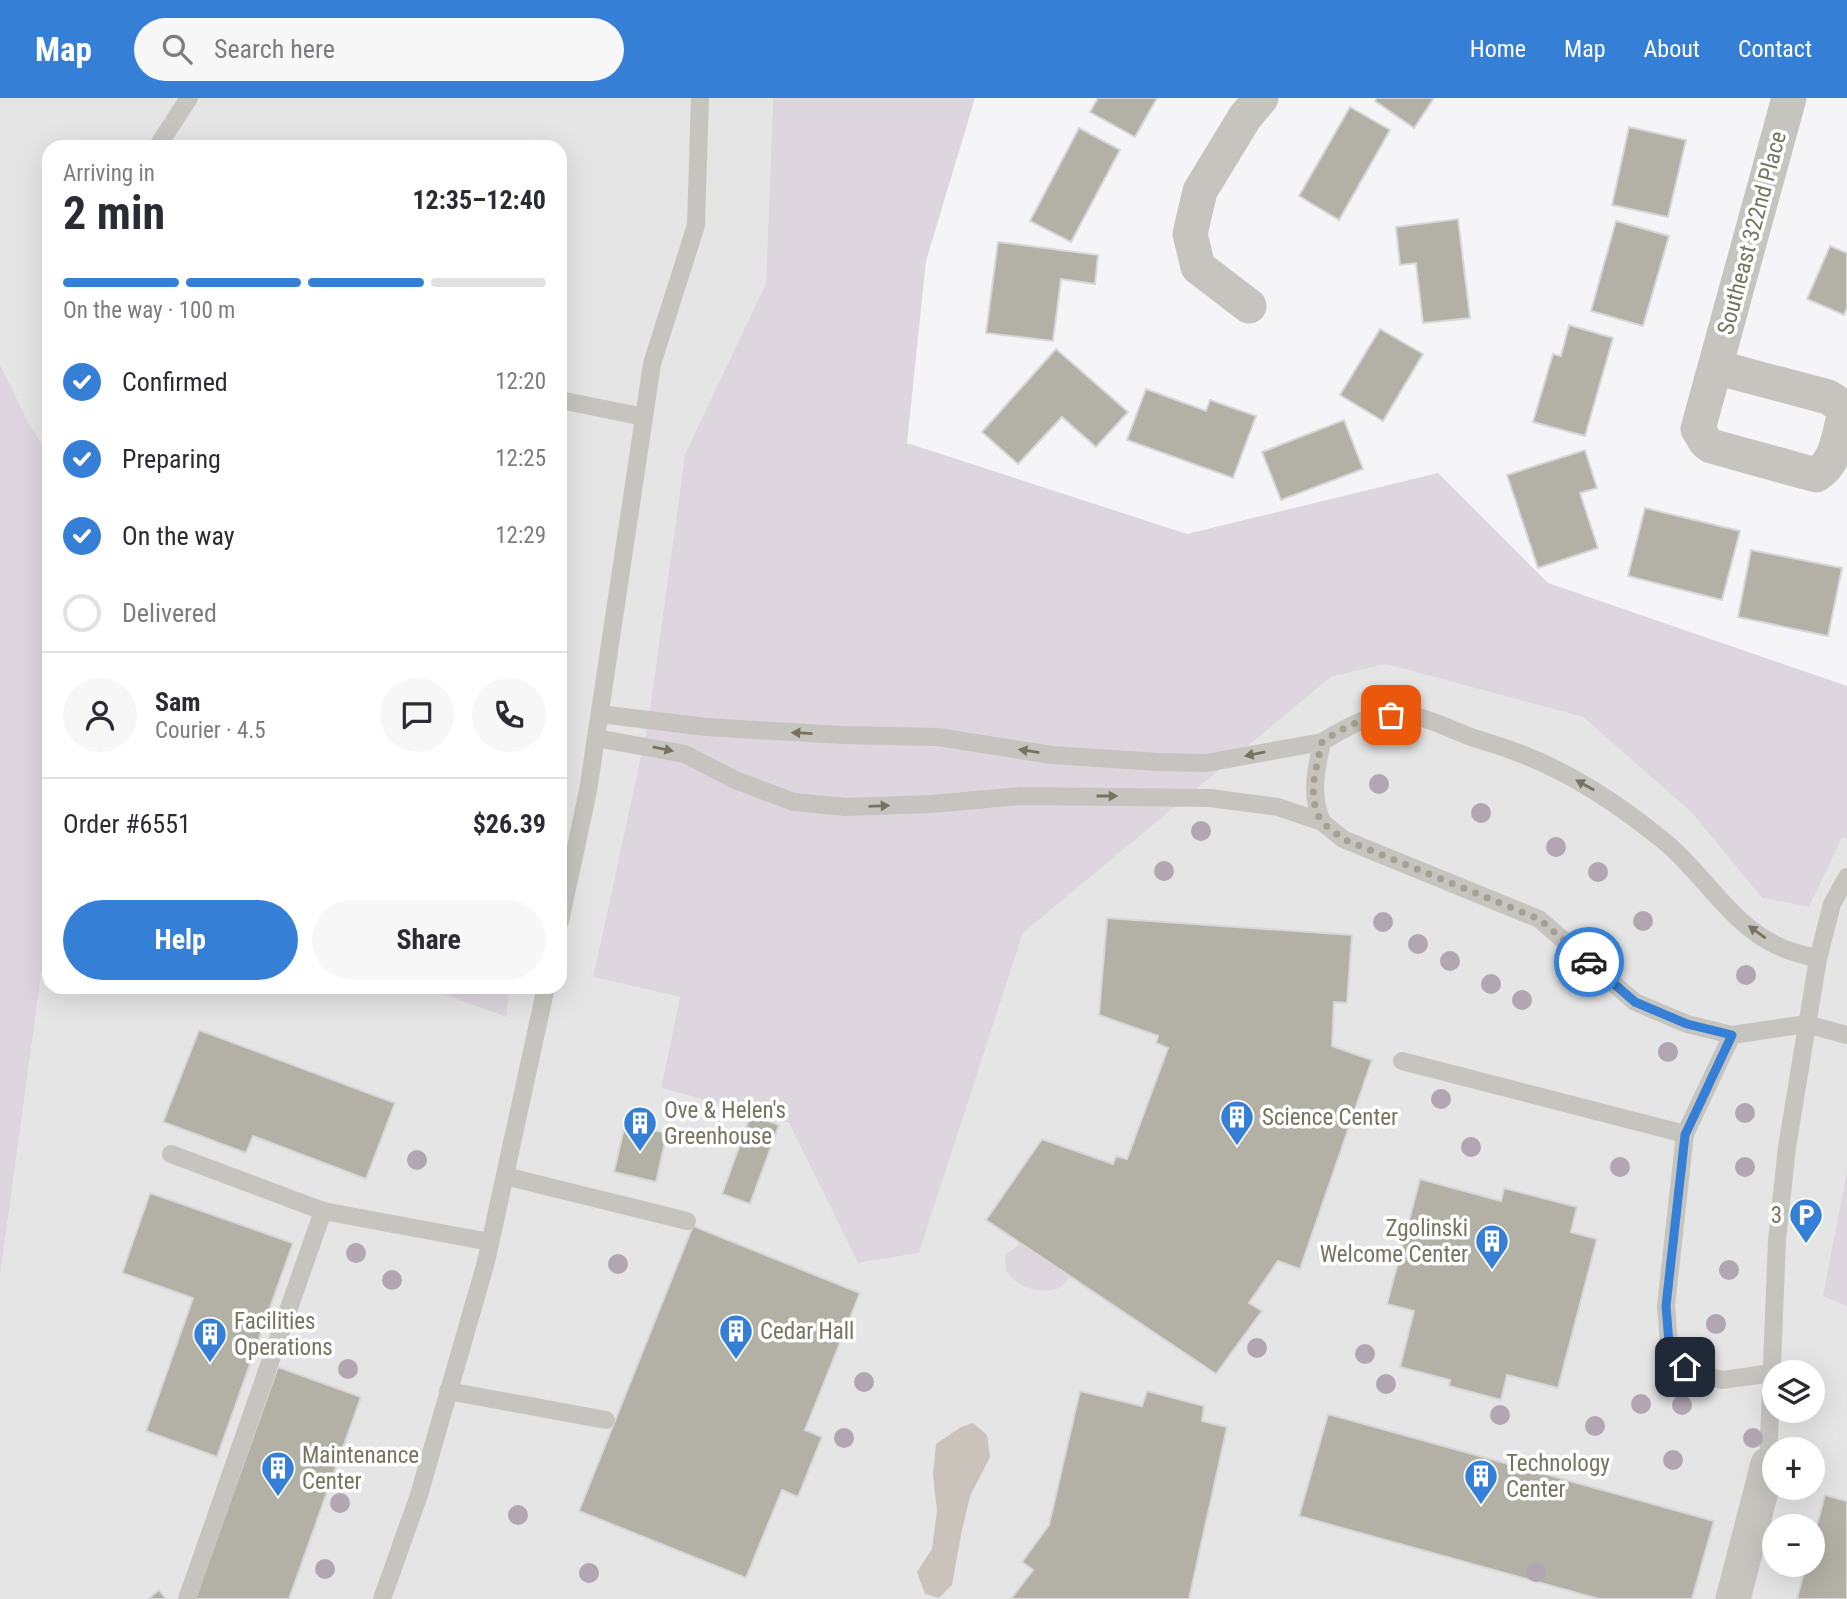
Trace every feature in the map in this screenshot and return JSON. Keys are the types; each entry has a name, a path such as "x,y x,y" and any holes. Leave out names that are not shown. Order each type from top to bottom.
{"street":[{"path":"1248,306 1198,267 1190,234 1200,191 1245,117 1261,98"},
{"name":"Southeast 322nd Place","path":"1715,368 1789,98"},
{"path":"1733,1599 1762,1487"}],"lane":[{"path":"162,140 189,98"},
{"path":"567,888 588,791 652,364 696,225 700,98"},
{"path":"567,401 644,417"},
{"path":"600,714 706,727 842,735 938,737 1052,755 1206,763 1322,742 1372,716 1410,715 1537,761 1596,791 1633,816 1668,845 1752,930 1777,946 1818,959"},
{"path":"596,738 685,754 735,780 794,803 846,807 931,804 1021,796 1186,797 1278,807 1322,822 1343,839 1539,919 1635,1002 1687,1024 1732,1035 1806,1024 1847,1035"},
{"path":"1322,742 1314,787 1315,802 1322,822"},
{"path":"1773,1360 1777,1240 1787,1147 1818,959 1832,904 1847,877"},
{"path":"382,1599 419,1495 490,1242 544,994"},
{"path":"1732,1035 1685,1135 1666,1306 1669,1343 1680,1363 1700,1374 1722,1380 1762,1375"},
{"path":"1402,1061 1685,1135"},
{"path":"171,1154 323,1211 490,1242"},
{"path":"505,1176 687,1220"},
{"path":"187,1599 323,1211"},
{"path":"448,1391 606,1420"}],"shaded area":[{"path":"0,98 773,98 766,283 685,454 648,723 593,977 680,997 661,1088 789,1123 858,1263 919,1253 1023,933 1331,677 1386,664 1583,717 1692,813 1762,898 1809,907 1842,838 1847,838 1847,1599 0,1599 0,1277 42,969 42,994 442,994 505,1017 509,994 567,994 567,140 42,140 42,444 30,426 0,364"},
{"path":"773,98 975,98 926,261 907,443 1187,534 1438,473 1548,583 1847,686 1847,838 1842,838 1809,907 1762,898 1692,813 1583,717 1386,664 1331,677 1023,933 919,1253 858,1263 789,1123 661,1088 680,997 593,977 648,723 685,454 766,283"},
{"path":"0,364 30,426 42,444 42,969 0,1277"},
{"path":"442,994 509,994 506,1017"},
{"path":"1847,1171 1847,1306 1823,1296"},
{"path":"1021,1243 1069,1276 1065,1283 1059,1288 1042,1291 1025,1286 1011,1277 1006,1270 1005,1255"},
{"path":"973,1423 987,1435 990,1457 970,1496 952,1585 939,1598 925,1594 917,1572 932,1549 937,1511 933,1475 936,1444 961,1427"}],"building":[{"path":"1098,98 1157,98 1135,137 1090,112"},
{"path":"1377,98 1434,98 1414,128 1375,101"},
{"path":"1350,107 1390,130 1339,220 1299,196"},
{"path":"1629,127 1686,140 1668,217 1612,205"},
{"path":"1079,128 1120,150 1071,242 1030,221"},
{"path":"1458,219 1470,318 1423,323 1416,263 1400,265 1396,227"},
{"path":"1616,221 1669,236 1643,326 1591,311"},
{"path":"998,242 1098,255 1095,284 1061,279 1053,341 986,333"},
{"path":"1830,246 1847,253 1847,308 1844,315 1807,299"},
{"path":"1569,325 1613,338 1585,436 1533,422 1553,354 1561,356"},
{"path":"1380,329 1423,354 1383,421 1340,395"},
{"path":"1056,349 1128,412 1096,447 1062,417 1018,464 982,432"},
{"path":"1146,389 1206,411 1210,400 1256,416 1233,478 1127,440"},
{"path":"1344,420 1363,469 1281,500 1262,452"},
{"path":"1585,450 1597,488 1580,493 1598,548 1538,568 1507,475"},
{"path":"1645,508 1740,531 1722,600 1628,576"},
{"path":"1751,550 1842,568 1828,636 1738,617"},
{"name":"Science Center","path":"1107,918 1352,935 1347,1003 1334,1002 1332,1046 1372,1060 1300,1269 1278,1261 1249,1303 1262,1311 1216,1374 986,1220 1042,1139 1113,1164 1116,1156 1127,1159 1168,1048 1156,1043 1158,1036 1099,1015"},
{"path":"199,1030 395,1103 366,1179 253,1136 246,1153 163,1122"},
{"path":"751,1114 779,1125 750,1204 722,1194"},
{"name":"Ove & Helen's Greenhouse","path":"625,1124 667,1133 656,1182 614,1172"},
{"name":"Zgolinski Welcome Center","path":"1420,1179 1501,1201 1504,1188 1577,1207 1571,1232 1597,1239 1558,1388 1507,1375 1501,1400 1449,1386 1450,1380 1400,1367 1414,1311 1387,1304"},
{"name":"Facilities Operations","path":"150,1193 293,1243 217,1457 146,1431 193,1298 122,1273"},
{"name":"Cedar Hall","path":"693,1226 860,1293 805,1430 822,1437 798,1497 782,1490 746,1578 579,1511"},
{"name":"Maintenance Center","path":"278,1367 361,1397 289,1599 195,1599"},
{"path":"1080,1391 1142,1406 1147,1391 1204,1406 1202,1421 1227,1427 1189,1599 1011,1599 1033,1570 1022,1562 1049,1525"},
{"name":"Technology Center","path":"1328,1414 1714,1521 1692,1599 1599,1599 1299,1516"},
{"path":"1825,1495 1847,1501 1847,1599 1797,1599 1803,1577 1825,1577 1825,1514 1820,1514"},
{"path":"159,1590 166,1599 148,1599"}],"way so far":[{"path":"1391,715 1372,716 1322,742 1314,787 1317,812 1322,822 1343,839 1539,919 1589,962"}],"place":[{"name":"Science Center","path":"1237,1147"},
{"name":"Ove & Helen's Greenhouse","path":"640,1153"},
{"name":"3","path":"1806,1245"},
{"name":"Zgolinski Welcome Center","path":"1492,1271"},
{"name":"Cedar Hall","path":"736,1361"},
{"name":"Facilities Operations","path":"210,1364"},
{"name":"Maintenance Center","path":"278,1498"},
{"name":"Technology Center","path":"1481,1506"}],"route":[{"path":"1589,962 1635,1002 1687,1024 1732,1035 1685,1135 1666,1306 1669,1343 1685,1367"}]}
